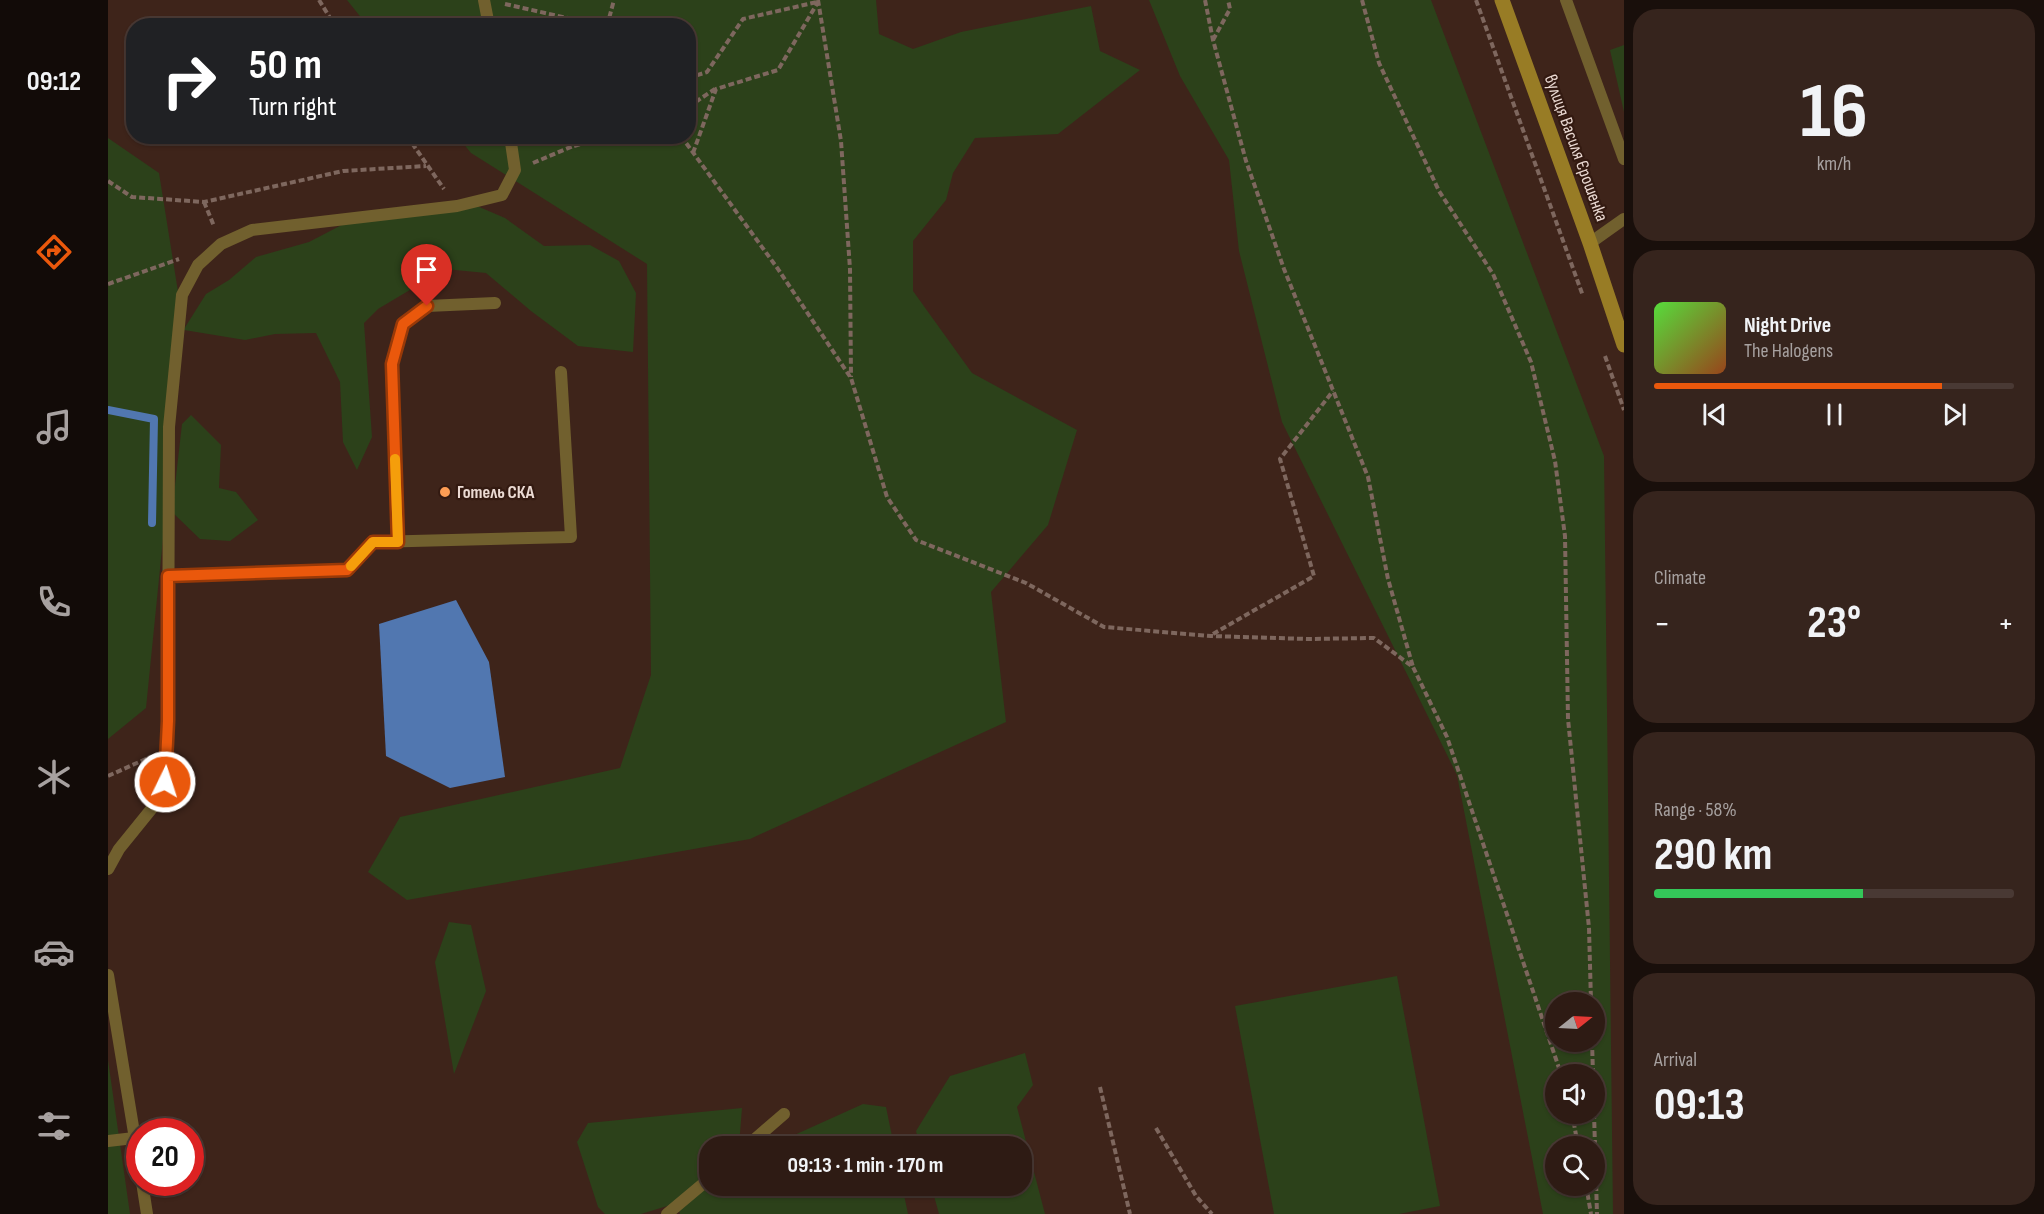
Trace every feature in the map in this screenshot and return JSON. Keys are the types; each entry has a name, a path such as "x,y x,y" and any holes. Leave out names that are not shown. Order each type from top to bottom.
{"main road":[{"name":"вулиця Василя Єрошенка","path":"1502,0 1590,243 1624,345"}],"lane":[{"path":"484,0 487,18"},
{"path":"1566,0 1624,159"},
{"path":"108,869 118,849 153,807 165,782 169,427 182,295 198,265 221,244 252,230 457,206 501,195 515,170 511,144"},
{"path":"1590,243 1624,219"},
{"path":"398,542 392,364 403,324 427,306 495,303"},
{"path":"168,576 347,570 373,542 571,537 561,372"},
{"path":"108,975 131,1118"},
{"path":"759,1136 784,1114"},
{"path":"108,1141 126,1139"},
{"path":"667,1214 699,1187"},
{"path":"144,1196 147,1214"}],"path":[{"path":"319,0 330,18"},
{"path":"608,18 614,0"},
{"path":"1205,0 1213,39 1246,161 1284,269 1368,477 1388,579 1413,667 1447,737 1558,1064"},
{"path":"1213,39 1230,9 1228,0"},
{"path":"1362,0 1379,63 1439,191 1493,274 1531,362 1555,461 1565,536 1568,719 1589,928 1591,992"},
{"path":"1476,0 1584,299"},
{"path":"696,75 706,72 743,19 818,1"},
{"path":"696,102 716,89 778,70 818,1"},
{"path":"818,1 841,141 850,269 851,378 887,497 916,540 1026,584 1104,627 1211,636 1308,639 1374,638 1413,667"},
{"path":"498,3 568,18"},
{"path":"693,153 716,89"},
{"path":"412,144 457,206"},
{"path":"515,170 580,144"},
{"path":"687,144 778,269 851,378"},
{"path":"108,181 132,197 204,202 343,171 426,166"},
{"path":"204,202 221,244"},
{"path":"108,284 187,256"},
{"path":"1604,354 1624,410"},
{"path":"1211,636 1314,576 1280,459 1334,390"},
{"path":"108,776 148,758 167,760"},
{"path":"1100,1087 1130,1214"},
{"path":"1594,1124 1597,1214"},
{"path":"1156,1128 1196,1196 1212,1214"},
{"path":"1588,1196 1591,1214"}],"green space":[{"path":"347,0 876,0 879,34 913,49 961,32 1091,6 1100,51 1140,70 1058,134 975,138 953,173 946,200 913,241 913,291 972,373 1077,430 1048,525 991,592 1006,722 750,839 407,900 368,872 400,817 620,768 651,675 647,264 471,153 464,144 696,144 696,18 361,18"},
{"path":"1149,0 1431,0 1604,456 1613,1214 1543,1214 1457,775 1282,422 1239,251 1229,160 1180,76"},
{"path":"1624,45 1624,112 1610,50"},
{"path":"108,138 159,173 184,329 206,294 229,280 256,257 309,242 357,217 470,203 505,218 544,246 590,245 619,261 636,293 633,352 578,346 486,273 445,269 378,309 364,323 372,437 357,470 343,442 340,382 316,333 275,334 245,340 184,330 146,708 108,739"},
{"path":"191,415 221,445 219,488 236,492 258,520 230,541 200,539 172,512 182,424"},
{"path":"449,922 471,925 486,991 454,1074 435,962"},
{"path":"1397,976 1440,1206 1399,1214 1274,1214 1235,1006"},
{"path":"1025,1053 1033,1085 1017,1107 1025,1136 917,1136 916,1131 950,1076"},
{"path":"108,1060 130,1214 108,1214"},
{"path":"863,1104 886,1107 892,1136 792,1136"},
{"path":"742,1108 740,1136 699,1136 699,1196 904,1196 908,1214 680,1214 677,1203 641,1214 605,1214 598,1207 577,1142 588,1123"},
{"path":"1032,1164 1045,1214 939,1214 934,1196 1032,1196"}],"water":[{"path":"456,600 489,662 505,777 450,788 386,756 379,624"}],"waterway":[{"path":"108,410 154,419 152,523"}],"slow traffic":[{"path":"351,566 373,542 398,542 395,459"}],"place":[{"name":"Готель СКА","path":"445,492"}],"route":[{"path":"165,782 168,721 168,576 347,570 373,542 398,542 392,364 403,324 427,306"}]}
